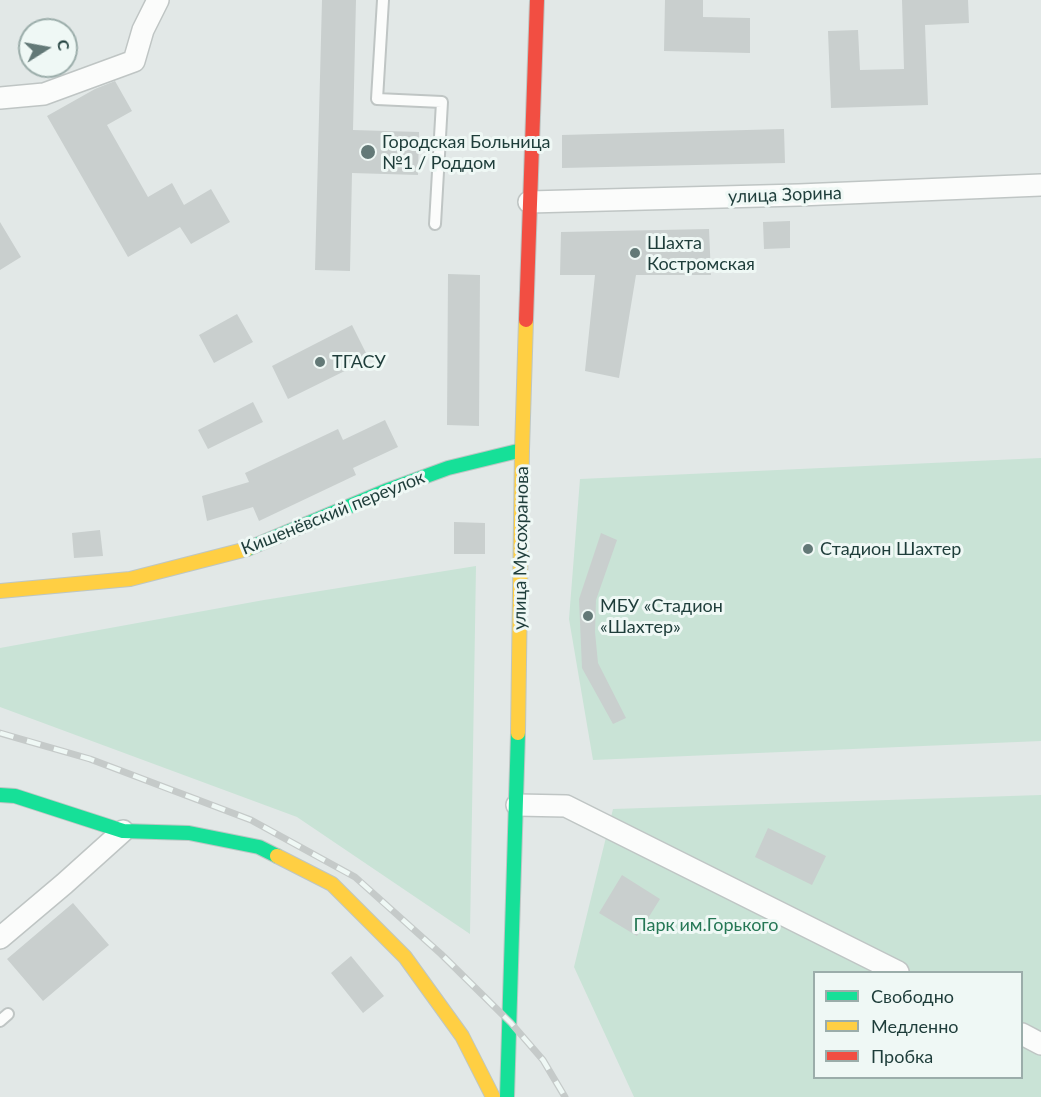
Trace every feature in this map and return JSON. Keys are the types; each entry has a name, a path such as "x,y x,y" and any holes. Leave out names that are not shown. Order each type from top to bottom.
{"street":[{"path":"0,98 44,94 134,61 143,30 158,0"},
{"name":"улица Мусохранова","path":"507,1097 517,805 522,450 537,0"},
{"name":"улица Зорина","path":"529,202 799,195 1041,185"},
{"name":"Кишенёвский переулок","path":"0,591 130,579 250,548 388,490 448,468 522,450"},
{"path":"0,795 15,795 123,831 189,833 259,847 332,884 405,957 462,1036 493,1097"},
{"path":"517,805 566,806 896,971"},
{"path":"0,938 123,831"},
{"path":"1023,1035 1041,1044"}],"lane":[{"path":"383,0 377,99 442,102 435,224"}],"green space":[{"name":"Стадион Шахтер","path":"1041,458 1041,741 593,760 569,619 580,479"},
{"path":"476,566 470,934 297,817 0,707 0,648 264,600"},
{"name":"Парк им.Горького","path":"1041,795 1041,1097 634,1097 574,967 613,809"}],"building":[{"name":"Городская Больница №1 / Роддом","path":"322,0 356,0 353,130 419,132 418,175 352,173 350,271 315,270"},
{"path":"665,0 703,0 703,17 750,18 750,53 664,51"},
{"path":"902,0 968,0 969,23 925,25 928,105 831,108 828,31 858,30 860,70 904,69"},
{"path":"115,81 132,111 107,125 148,197 172,183 184,205 211,189 230,222 191,244 180,227 128,257 47,116 95,89"},
{"path":"784,129 785,163 562,168 562,135"},
{"path":"790,221 790,248 764,249 763,222"},
{"path":"0,222 21,257 0,270"},
{"name":"Шахта Костромская","path":"709,229 711,275 636,275 619,378 585,371 595,275 560,275 561,232"},
{"path":"448,274 480,275 479,426 447,425"},
{"path":"237,314 253,342 214,363 199,335"},
{"name":"ТГАСУ","path":"352,325 369,359 288,399 272,366"},
{"path":"253,402 263,422 208,449 198,430"},
{"path":"385,420 398,447 353,468 356,475 259,521 253,507 207,521 202,496 249,482 245,473 338,429 343,440"},
{"path":"454,522 485,523 485,554 454,554"},
{"path":"100,530 103,556 74,558 72,533"},
{"name":"МБУ «Стадион «Шахтер»","path":"601,533 617,540 596,600 595,632 598,663 626,718 613,724 582,668 579,599"},
{"path":"768,828 826,856 812,885 755,857"},
{"path":"622,875 660,899 637,936 599,913"},
{"path":"73,903 109,945 43,1001 7,959"},
{"path":"351,956 384,996 363,1013 331,973"}],"railway":[{"path":"0,733 90,759 251,820 355,877 441,954 511,1023 543,1060 565,1097"}],"traffic: fast":[{"path":"247,549 388,490 448,468 522,450"},
{"path":"507,1097 518,733"},
{"path":"0,795 15,796 123,831 189,833 259,847 277,856"}],"traffic: slow":[{"path":"518,733 526,320"},
{"path":"0,591 130,579 247,549"},
{"path":"277,856 332,884 405,957 462,1036 493,1097"}],"traffic: jam":[{"path":"526,320 537,0"}],"place":[{"name":"Городская Больница №1 / Роддом","path":"368,152"},
{"name":"Шахта Костромская","path":"635,253"},
{"name":"ТГАСУ","path":"320,362"},
{"name":"Стадион Шахтер","path":"808,549"},
{"name":"МБУ «Стадион «Шахтер»","path":"588,616"}]}
